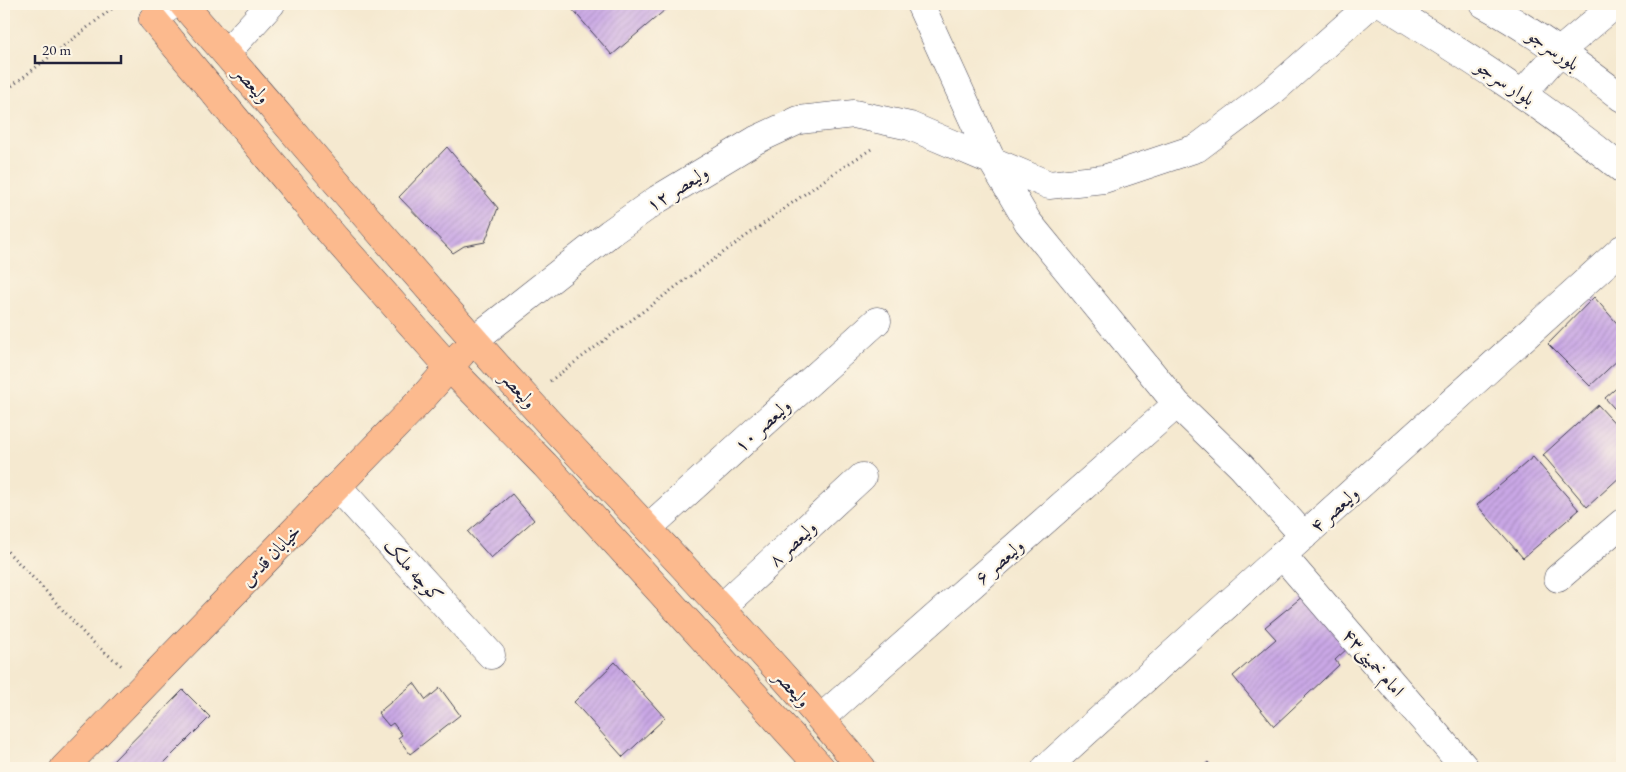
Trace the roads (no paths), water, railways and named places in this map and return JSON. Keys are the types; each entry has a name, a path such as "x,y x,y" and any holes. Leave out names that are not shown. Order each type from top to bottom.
{"main road":[{"name":"ولیعصر","path":"170,7 226,53 474,340 821,718 862,768"},
{"name":"ولیعصر","path":"170,7 322,223 449,367 545,465 821,768"},
{"name":"خیابان قدس","path":"64,768 421,400 474,340"}],"street":[{"path":"226,53 271,4"},
{"path":"920,4 992,161 1028,222 1177,404 1242,466 1304,536"},
{"name":"ولیعصر ۱۲","path":"474,340 610,233 658,199 756,140 799,120 854,114 910,126 1048,185 1104,180 1198,148 1274,90 1371,4"},
{"name":"بلوار سرجو","path":"1383,4 1523,93 1572,128 1622,169"},
{"name":"بلورسرجو","path":"1484,4 1560,51 1622,98"},
{"path":"1523,93 1560,51 1616,4"},
{"name":"ولیعصر ۴","path":"1046,768 1622,249"},
{"name":"ولیعصر ۱۰","path":"648,528 877,321"},
{"name":"ولیعصر ۶","path":"821,718 1177,404"},
{"name":"ولیعصر ۸","path":"721,608 862,477"},
{"name":"کوچه ملک","path":"338,486 491,656"},
{"path":"1558,578 1622,523"},
{"name":"امام خمینی۴۳","path":"1282,555 1465,768"}]}
